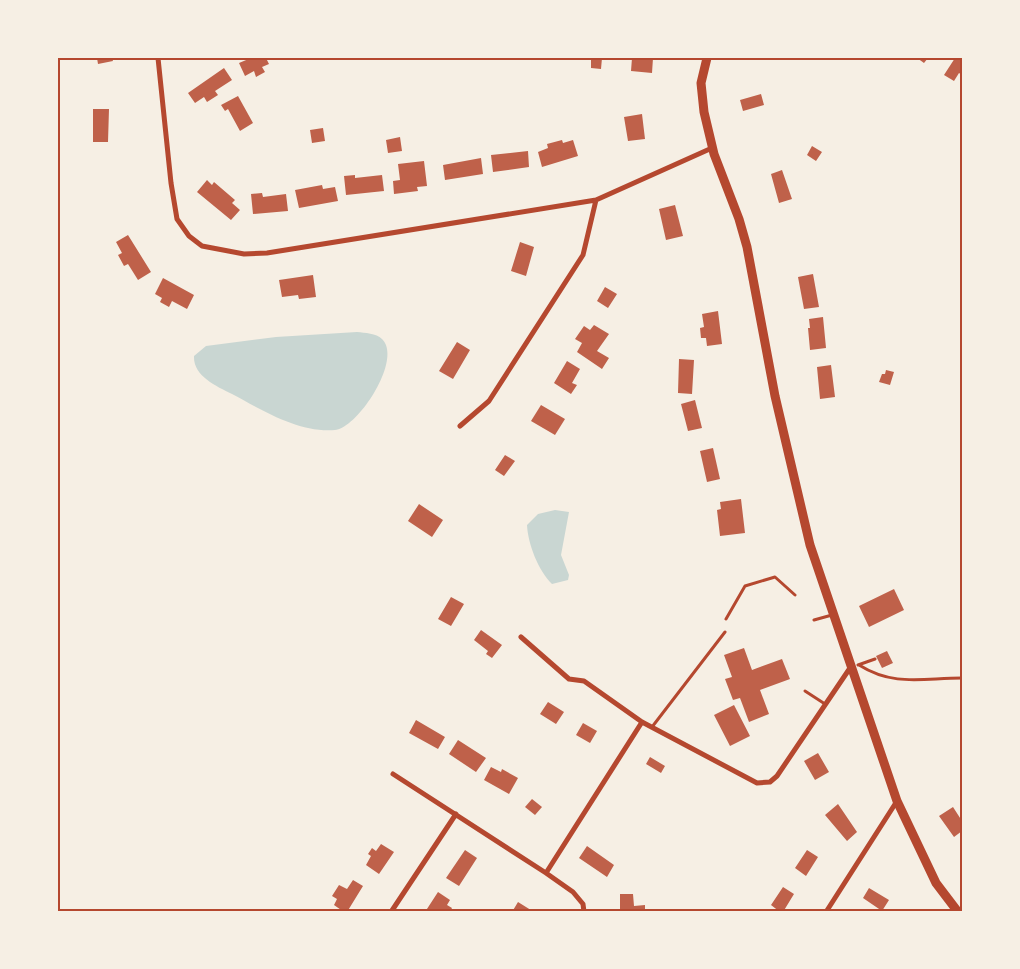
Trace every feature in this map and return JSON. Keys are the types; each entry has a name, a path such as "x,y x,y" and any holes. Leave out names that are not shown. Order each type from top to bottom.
{"street":[{"path":"158,58 171,183 177,219 189,236 202,246 244,254 268,253 596,200 712,148"},
{"path":"707,58 701,83 704,112 712,148 747,247 788,455 810,545 833,614 854,666 897,801 936,883 958,912"},
{"path":"460,426 488,401 582,255 596,200"},
{"path":"521,637 569,679 584,681 642,722 695,748 749,780 764,783 770,782 783,769 825,704 854,666"},
{"path":"546,873 642,722"},
{"path":"393,774 546,873 572,892 582,904 584,912"},
{"path":"826,912 897,801"},
{"path":"391,912 456,814"}],"lane":[{"path":"726,619 745,586 775,577 795,596"},
{"path":"814,620 833,614"},
{"path":"652,727 725,632"},
{"path":"854,666 875,659"},
{"path":"854,666 874,675 899,681 962,678"},
{"path":"805,691 825,704"}],"shaded area":[{"path":"357,332 374,334 380,337 387,349 387,361 375,391 366,406 355,418 335,430 308,428 268,413 207,380 201,375 195,363 194,356 206,346 276,337"},
{"path":"555,510 569,512 561,555 569,575 568,580 552,584 542,572 535,556 529,540 527,525 538,514"}],"building":[{"path":"97,58 112,58 113,61 98,64"},
{"path":"251,58 266,58 269,64 262,67 265,72 256,77 254,71 245,76 239,63"},
{"path":"591,58 602,58 601,69 591,68"},
{"path":"632,58 653,58 652,73 631,71"},
{"path":"917,58 928,58 924,63"},
{"path":"955,58 962,58 962,75 959,73 954,81 944,75"},
{"path":"224,68 232,80 215,91 218,95 207,102 204,97 195,103 188,93"},
{"path":"761,94 764,105 743,111 740,100"},
{"path":"238,96 253,123 240,131 228,109 225,111 221,105"},
{"path":"93,109 109,109 108,142 93,142"},
{"path":"642,114 645,139 628,141 624,117"},
{"path":"323,128 325,141 312,143 310,130"},
{"path":"400,137 402,151 388,153 386,140"},
{"path":"562,140 563,143 573,140 578,156 542,167 538,152 548,148 547,144"},
{"path":"812,146 822,152 816,161 807,155"},
{"path":"528,151 529,167 493,172 491,155"},
{"path":"481,158 483,174 445,180 443,165"},
{"path":"424,161 427,186 417,187 418,191 394,194 393,181 400,180 398,164"},
{"path":"782,170 792,199 779,203 771,174"},
{"path":"355,175 355,178 382,175 384,191 346,195 344,176"},
{"path":"207,180 212,185 214,182 235,200 232,203 240,210 231,220 197,192"},
{"path":"322,185 323,189 335,187 338,201 299,208 295,190"},
{"path":"262,193 263,197 286,194 288,211 253,214 251,194"},
{"path":"675,205 683,236 666,240 659,209"},
{"path":"128,235 151,272 138,280 128,264 124,266 118,255 122,253 116,242"},
{"path":"520,242 534,247 526,276 511,271"},
{"path":"813,274 819,307 804,309 798,277"},
{"path":"313,275 316,297 299,299 298,295 282,297 279,280"},
{"path":"163,278 194,295 187,309 172,301 169,307 160,302 162,298 155,294"},
{"path":"605,287 617,294 608,308 597,301"},
{"path":"718,311 722,344 707,346 706,338 701,338 700,328 704,327 702,314"},
{"path":"823,317 826,348 810,350 809,319"},
{"path":"594,325 609,334 597,351 609,358 602,369 577,352 582,343 575,339 584,326 590,330"},
{"path":"457,342 470,350 453,379 439,371"},
{"path":"679,359 694,360 692,394 678,393"},
{"path":"567,361 580,369 572,383 577,385 571,394 554,383"},
{"path":"831,365 835,397 820,399 817,367"},
{"path":"886,370 894,372 890,385 879,382"},
{"path":"695,400 702,428 688,431 681,404"},
{"path":"541,405 565,419 555,435 531,421"},
{"path":"713,448 720,479 707,482 700,451"},
{"path":"505,455 515,461 504,476 495,470"},
{"path":"741,499 745,533 720,536 717,510 721,509 720,502"},
{"path":"419,504 443,520 432,537 408,521"},
{"path":"894,589 904,610 869,627 859,606"},
{"path":"451,597 464,604 451,626 438,619"},
{"path":"481,630 502,645 492,658 486,654 488,651 474,640"},
{"path":"744,648 752,670 782,659 790,679 760,690 769,714 749,722 740,698 733,700 725,679 732,677 724,655"},
{"path":"887,651 893,663 882,668 876,656"},
{"path":"548,702 564,712 556,724 540,714"},
{"path":"734,705 750,736 730,746 714,715"},
{"path":"416,720 445,737 438,749 409,733"},
{"path":"583,723 597,731 590,743 576,735"},
{"path":"458,740 486,758 476,772 449,754"},
{"path":"818,753 829,772 815,780 804,761"},
{"path":"650,757 665,766 661,773 646,764"},
{"path":"491,767 501,772 502,769 518,778 509,794 484,780"},
{"path":"532,799 542,807 535,815 525,807"},
{"path":"838,804 857,832 847,841 825,815"},
{"path":"953,807 962,821 962,831 954,837 939,816"},
{"path":"381,844 394,852 379,874 366,865 371,856 368,854 372,848 376,851"},
{"path":"587,846 614,865 607,877 579,858"},
{"path":"465,850 477,858 459,886 446,878"},
{"path":"807,850 818,857 806,876 795,868"},
{"path":"353,880 363,886 347,912 344,912 334,905 337,899 332,896 339,885 347,889"},
{"path":"783,887 794,894 783,912 780,912 771,905"},
{"path":"869,888 889,900 882,911 863,898"},
{"path":"438,892 450,900 447,905 452,908 450,912 425,912"},
{"path":"620,894 633,894 634,906 645,905 645,912 620,912"},
{"path":"518,902 534,912 512,912"}]}
